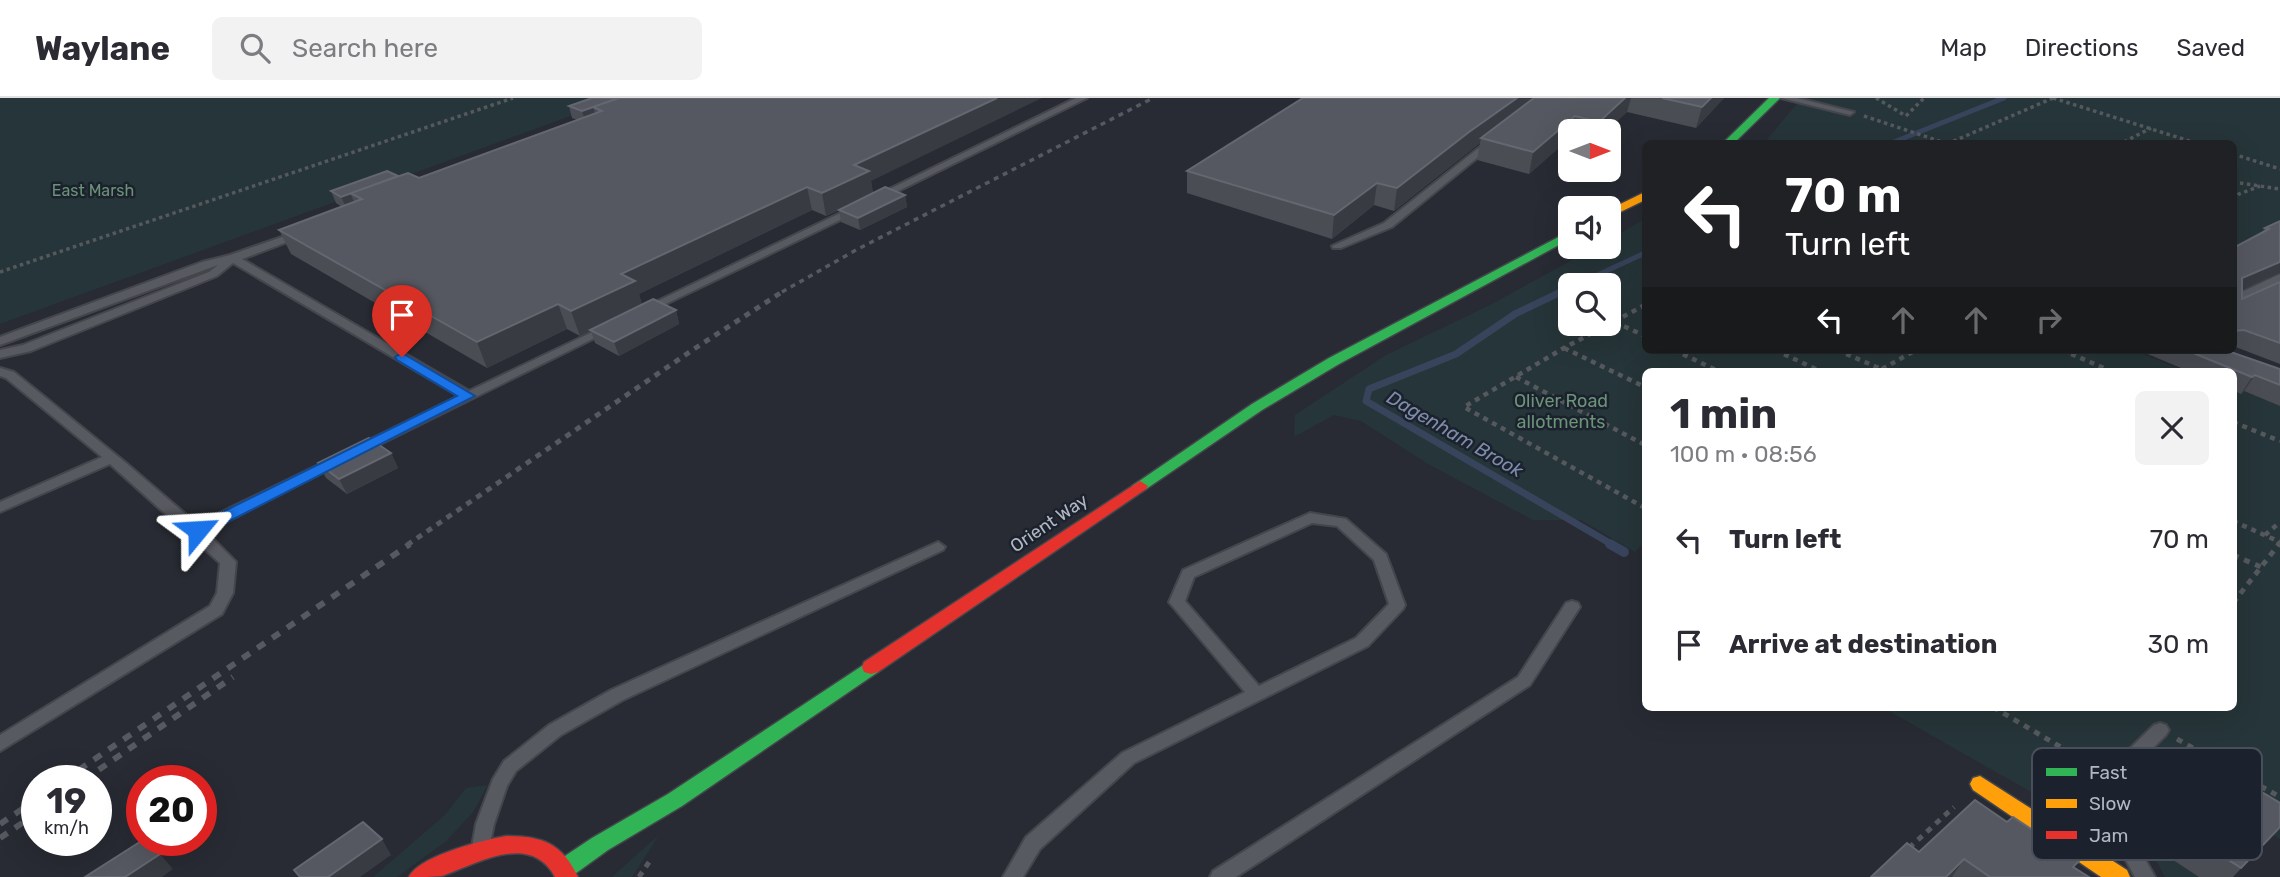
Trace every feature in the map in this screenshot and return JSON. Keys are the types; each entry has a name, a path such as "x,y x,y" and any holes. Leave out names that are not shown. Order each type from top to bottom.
{"street":[{"path":"1731,140 1775,98"},
{"path":"1621,208 1642,197"},
{"name":"Orient Way","path":"420,877 447,861 480,848 509,845 536,849 552,857 566,873 600,844 676,800 1257,407 1317,370 1448,297 1558,240"},
{"path":"2237,303 2280,281"},
{"path":"1980,784 2032,819"},
{"path":"2094,860 2119,877"}],"lane":[{"path":"631,317 1083,98"},
{"path":"1785,98 1850,112"},
{"path":"1337,246 1388,225 1500,136"},
{"path":"0,341 206,264 233,258 310,230"},
{"path":"0,354 27,348 213,274 233,258"},
{"path":"233,258 468,396"},
{"path":"198,530 618,323"},
{"path":"0,744 216,610 225,593 228,562 198,530 111,458 3,375"},
{"path":"0,507 111,458"},
{"path":"1013,877 1033,843 1128,758 1257,695 1362,642 1397,605 1381,558 1341,522 1310,518 1188,573 1177,602 1257,695"},
{"path":"480,848 499,784 510,766 555,730 617,695 938,547"},
{"path":"1220,877 1524,681 1572,607"},
{"path":"2142,748 2160,730"},
{"path":"2136,860 2145,877"}],"path":[{"path":"0,272 513,98"},
{"path":"1876,98 1906,116 1924,98"},
{"path":"1954,140 2053,98 2187,140"},
{"path":"1850,112 1937,140"},
{"path":"2128,140 2151,128"},
{"path":"2237,155 2280,169"},
{"path":"2237,183 2280,188"},
{"path":"2237,196 2261,186"},
{"path":"1621,318 1642,307"},
{"path":"1621,325 1642,335"},
{"path":"1587,336 1464,407 1642,506"},
{"path":"1564,348 1642,386"},
{"path":"1682,354 1712,368"},
{"path":"1784,354 1814,368"},
{"path":"1846,354 1879,368"},
{"path":"1887,368 1910,354"},
{"path":"2071,354 2104,368"},
{"path":"1515,376 1642,442"},
{"path":"2237,424 2280,441"},
{"path":"2265,535 2280,522"},
{"path":"2237,523 2280,542 2237,598"},
{"path":"2237,557 2261,567"},
{"path":"2000,711 2062,748"},
{"path":"2160,730 2193,748"},
{"path":"2262,785 2279,794"},
{"path":"1951,810 1961,817"},
{"path":"1906,851 1935,825"}],"green space":[{"name":"East Marsh","path":"0,98 620,98 0,324"},
{"path":"1802,98 2280,98 2280,223 2237,259 2237,140 1766,140"},
{"name":"Oliver Road allotments","path":"1642,221 1642,354 2143,354 2178,368 1642,368 1642,545 1635,552 1581,520 1533,520 1428,464 1361,421 1334,415 1294,437 1295,415 1386,355 1488,306 1574,259 1621,259 1621,233"},
{"path":"2244,391 2280,406 2280,839 2262,828 2262,748 2032,748 2032,793 1889,711 2237,711 2237,392"},
{"path":"488,785 473,812 445,842 397,877 373,877 445,815 466,788"},
{"path":"659,835 632,877 612,877"},
{"path":"2156,860 2202,860 2199,877 2165,877"}],"building":[{"path":"592,98 619,98 582,111 569,106"},
{"path":"619,98 997,98 854,165 869,171 822,193 807,187 621,274 635,281 571,311 558,304 477,342 279,230 362,199 350,193 408,173 419,178 602,111 593,107"},
{"path":"1303,98 1517,98 1397,188 1377,183 1334,215 1187,171"},
{"path":"1534,98 1625,98 1602,119 1575,116 1572,119 1558,119 1558,131 1533,152 1481,138"},
{"path":"1662,98 1711,98 1702,107"},
{"path":"387,171 398,176 341,197 331,191"},
{"path":"885,187 905,195 858,218 839,210"},
{"path":"2280,221 2280,262 2242,278 2242,299 2280,282 2280,343 2244,330 2237,331 2237,246 2269,229 2265,228"},
{"path":"653,299 676,310 614,342 590,330"},
{"path":"2196,354 2237,354 2280,369 2280,385 2255,375 2252,377 2237,371 2237,368 2230,368"},
{"path":"369,438 391,453 339,479 318,463"},
{"path":"2262,792 2280,803 2280,827 2262,846"},
{"path":"1975,800 2007,822 2013,817 2032,830 2032,860 2078,860 2073,867 2089,877 1990,877 1964,859 1946,877 1871,877 1907,843 1919,852"},
{"path":"363,822 382,839 328,877 300,877 294,870"},
{"path":"126,851 126,856 157,856 125,877 85,877"},
{"path":"2229,860 2249,860 2241,868"}],"waterway":[{"name":"Dagenham Brook","path":"1899,140 2004,98"},
{"name":"Dagenham Brook","path":"1602,273 1642,254"},
{"name":"Dagenham Brook","path":"1558,293 1515,314 1456,354 1369,389 1366,401 1613,545"},
{"name":"Dagenham Brook","path":"1610,544 1624,552"}],"railway":[{"path":"782,292 856,250 1153,98"},
{"path":"407,545 785,290"},
{"path":"86,765 410,544"},
{"path":"106,765 233,677"},
{"path":"0,824 21,810"},
{"path":"0,838 21,824"}],"traffic: fast":[{"path":"1731,140 1775,98"},
{"path":"1140,486 1257,407 1334,361 1558,240"},
{"path":"564,869 600,844 675,800 871,667"}],"traffic: slow":[{"path":"1621,208 1642,197"},
{"path":"1980,784 2032,819"},
{"path":"2094,860 2119,877"}],"traffic: jam":[{"path":"871,667 1140,486"},
{"path":"420,877 468,854 506,845 541,849 555,858 567,877"}],"route":[{"path":"198,530 468,396 402,357"}]}
